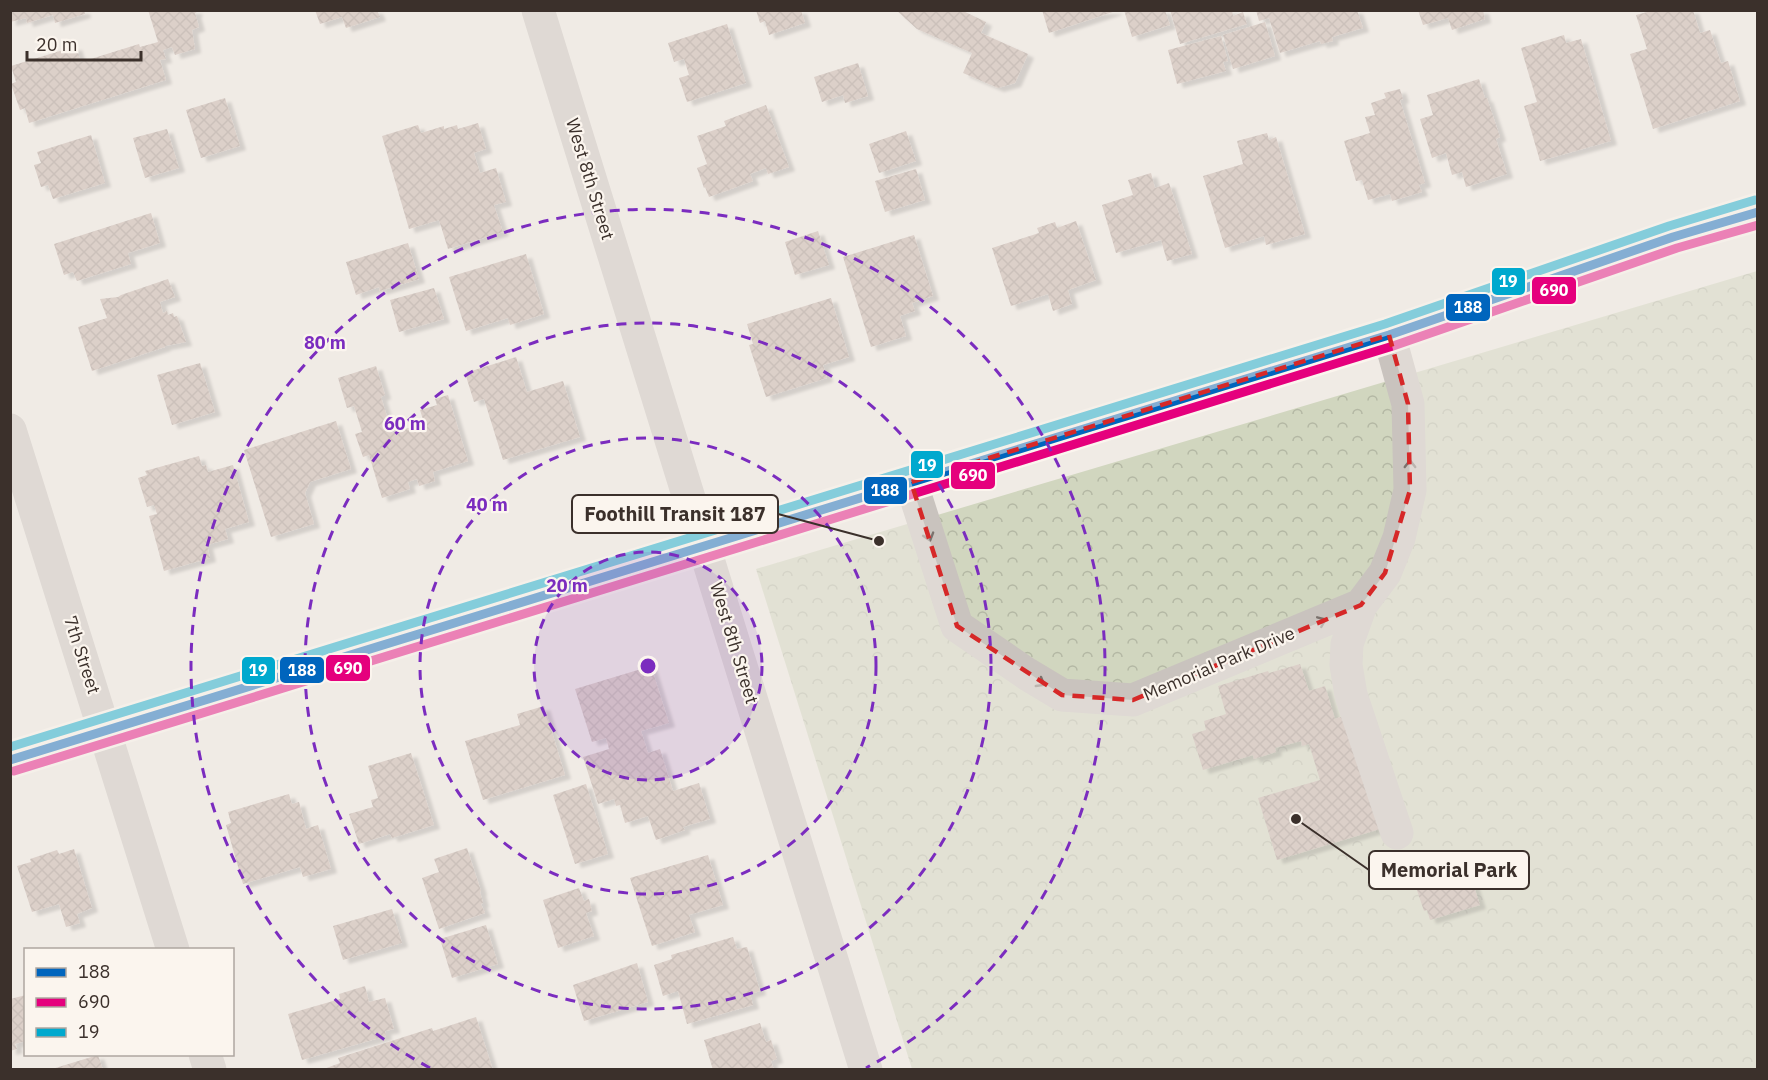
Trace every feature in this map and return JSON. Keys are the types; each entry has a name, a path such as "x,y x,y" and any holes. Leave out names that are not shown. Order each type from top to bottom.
{"main road":[{"path":"10,760 1389,335 1673,237 1758,212"}],"street":[{"name":"West 8th Street","path":"538,10 867,1070"},
{"name":"Memorial Park Drive","path":"1389,335 1408,404 1410,489 1399,538 1385,573 1360,605 1347,644 1346,665 1351,695 1397,833"},
{"name":"7th Street","path":"10,430 106,730 172,948"},
{"name":"Memorial Park Drive","path":"911,482 957,626 1027,675 1062,695 1133,700 1360,605"}],"highlighted area":[{"path":"1389,335 1408,404 1410,490 1385,573 1361,605 1133,700 1062,695 957,626 911,482"}],"green space":[{"path":"1757,271 1757,1069 912,1069 756,569"}],"building":[{"path":"10,10 84,10 85,14 55,23 53,15 27,23 26,18 10,22"},
{"path":"148,10 196,10 197,12 195,13 199,27 192,30 195,49 175,55 172,47 163,50 166,59 160,60 166,80 29,123 25,108 20,110 11,84 16,82 11,66 76,46 81,62 139,44 140,47 158,42"},
{"path":"315,10 377,10 380,17 346,28 342,17 320,24"},
{"path":"756,10 801,10 805,23 769,35 765,21 760,23"},
{"path":"896,10 961,10 986,22 981,33 1028,54 1015,83 998,88 963,73 972,53 917,29"},
{"path":"1042,10 1116,10 1116,11 1049,33"},
{"path":"1124,10 1165,10 1170,25 1132,37"},
{"path":"1170,10 1232,10 1233,16 1243,12 1247,24 1180,44"},
{"path":"1256,10 1290,10 1291,12 1297,10 1357,10 1363,28 1332,37 1333,41 1321,44 1320,41 1280,53 1269,18 1259,21"},
{"path":"1418,10 1483,10 1485,19 1452,30 1448,18 1423,25"},
{"path":"1646,10 1693,10 1700,33 1710,30 1721,63 1728,61 1740,101 1653,129 1630,54 1647,49 1636,15 1647,12"},
{"path":"1265,22 1275,56 1233,69 1223,35"},
{"path":"727,24 746,83 687,102 679,78 689,75 684,59 674,62 668,43"},
{"path":"1564,35 1566,43 1581,39 1611,141 1540,161 1524,106 1537,102 1521,48"},
{"path":"1221,36 1228,61 1223,62 1226,71 1177,84 1168,50"},
{"path":"858,63 868,96 845,103 843,95 822,102 814,77"},
{"path":"1479,79 1500,137 1496,139 1507,174 1466,187 1462,172 1452,175 1446,153 1432,158 1420,119 1433,115 1427,95"},
{"path":"1400,89 1403,99 1400,100 1425,183 1419,185 1422,192 1392,201 1390,194 1368,200 1362,180 1356,181 1344,141 1370,133 1365,117 1375,115 1371,103 1386,98 1384,93"},
{"path":"225,98 240,146 201,158 186,110"},
{"path":"766,105 789,167 768,174 766,168 750,174 753,181 709,197 697,168 707,164 697,136 726,126 724,121"},
{"path":"478,123 486,149 474,153 480,173 496,168 506,202 494,205 503,232 448,249 439,220 409,229 382,136 418,125 421,133 444,126 444,129 457,125 458,129"},
{"path":"167,129 179,168 145,178 133,138"},
{"path":"906,131 916,161 879,173 869,144"},
{"path":"1267,133 1269,140 1276,137 1305,234 1266,245 1264,236 1225,248 1203,176 1243,164 1237,141"},
{"path":"91,135 105,183 53,199 48,185 41,187 34,165 41,163 37,152"},
{"path":"916,169 925,200 885,212 875,181"},
{"path":"1151,173 1155,188 1169,183 1192,254 1167,261 1161,240 1116,253 1102,205 1133,195 1128,180"},
{"path":"151,213 160,243 128,253 131,264 77,281 73,272 64,275 54,244"},
{"path":"1076,221 1096,280 1068,290 1072,304 1053,311 1048,294 1011,306 992,248 1039,233 1037,228 1055,222 1057,228"},
{"path":"818,231 829,265 795,275 785,242"},
{"path":"914,235 933,296 912,303 915,311 900,316 906,336 871,347 843,257"},
{"path":"408,243 419,279 380,291 379,287 356,295 346,262"},
{"path":"526,254 544,314 510,325 508,318 466,331 449,277"},
{"path":"168,279 175,297 160,302 163,313 167,311 168,315 173,313 174,317 177,316 186,342 165,346 92,371 78,327 107,318 100,299 118,297"},
{"path":"434,288 444,319 399,332 390,300"},
{"path":"831,298 849,357 823,365 827,378 766,397 749,345 753,344 747,324"},
{"path":"516,357 527,392 563,381 580,437 503,460 484,399 474,402 465,373"},
{"path":"200,363 215,412 172,425 157,375"},
{"path":"376,366 385,395 381,397 392,433 424,423 420,410 437,405 435,399 448,395 468,461 433,472 435,481 419,486 417,479 408,482 410,489 382,498 369,455 363,457 355,434 362,432 354,406 347,408 338,378"},
{"path":"336,421 351,469 310,482 305,493 314,524 271,537 244,450"},
{"path":"199,456 202,466 206,465 208,472 233,465 249,522 225,529 228,539 207,545 210,558 164,571 149,516 157,514 154,505 147,507 138,478 147,475 145,471"},
{"path":"1300,664 1309,691 1325,686 1335,719 1346,715 1380,829 1277,860 1258,798 1320,780 1309,744 1302,746 1301,741 1275,748 1276,752 1254,759 1253,755 1203,770 1192,734 1206,730 1204,721 1226,714 1218,686"},
{"path":"651,666 669,723 641,731 648,753 660,749 673,791 699,783 710,819 683,827 685,830 656,840 648,816 625,823 620,805 616,806 614,799 598,804 583,757 609,749 606,738 592,742 575,689"},
{"path":"544,706 565,775 483,800 465,741 520,725 517,714"},
{"path":"411,753 434,825 392,838 390,834 359,844 349,814 373,807 371,800 378,798 368,766"},
{"path":"586,784 608,854 575,864 553,795"},
{"path":"289,794 292,804 299,802 306,829 318,825 331,869 303,877 300,867 243,884 226,825 231,823 228,812"},
{"path":"467,848 481,891 483,903 481,904 485,913 439,929 422,878 439,872 434,859"},
{"path":"74,849 92,908 77,914 80,923 66,927 59,904 32,912 17,866 57,850 59,854"},
{"path":"1458,850 1465,872 1469,871 1480,905 1430,920 1427,910 1424,911 1408,864"},
{"path":"708,855 723,905 689,915 695,932 652,946 630,878"},
{"path":"579,888 584,901 589,899 592,911 586,913 594,936 558,948 543,900"},
{"path":"392,909 402,943 343,960 333,926"},
{"path":"486,925 498,964 452,978 440,939"},
{"path":"733,937 737,949 747,947 760,991 750,994 753,1005 687,1024 678,991 663,996 654,965 672,959 671,955"},
{"path":"637,963 648,1002 584,1021 573,985"},
{"path":"365,986 369,1002 385,998 394,1029 385,1031 386,1036 302,1060 288,1014 340,999 339,994"},
{"path":"24,996 24,1042 15,1044 17,1049 10,1051 10,999"},
{"path":"476,1017 493,1070 321,1070 340,1063 338,1058 432,1028 433,1031"},
{"path":"760,1023 766,1042 771,1040 777,1059 771,1061 774,1070 713,1070 704,1040"},
{"path":"98,1056 103,1070 52,1070"}],"transit line":[{"name":"19","path":"10,747 1385,324 1669,226 1755,200"},
{"name":"188","path":"10,760 1389,335 1673,237 1758,212"},
{"name":"690","path":"14,771 1393,346 1677,248 1758,225"}],"place":[{"name":"Foothill Transit 187","path":"879,541"},
{"name":"Memorial Park","path":"1296,819"}]}
